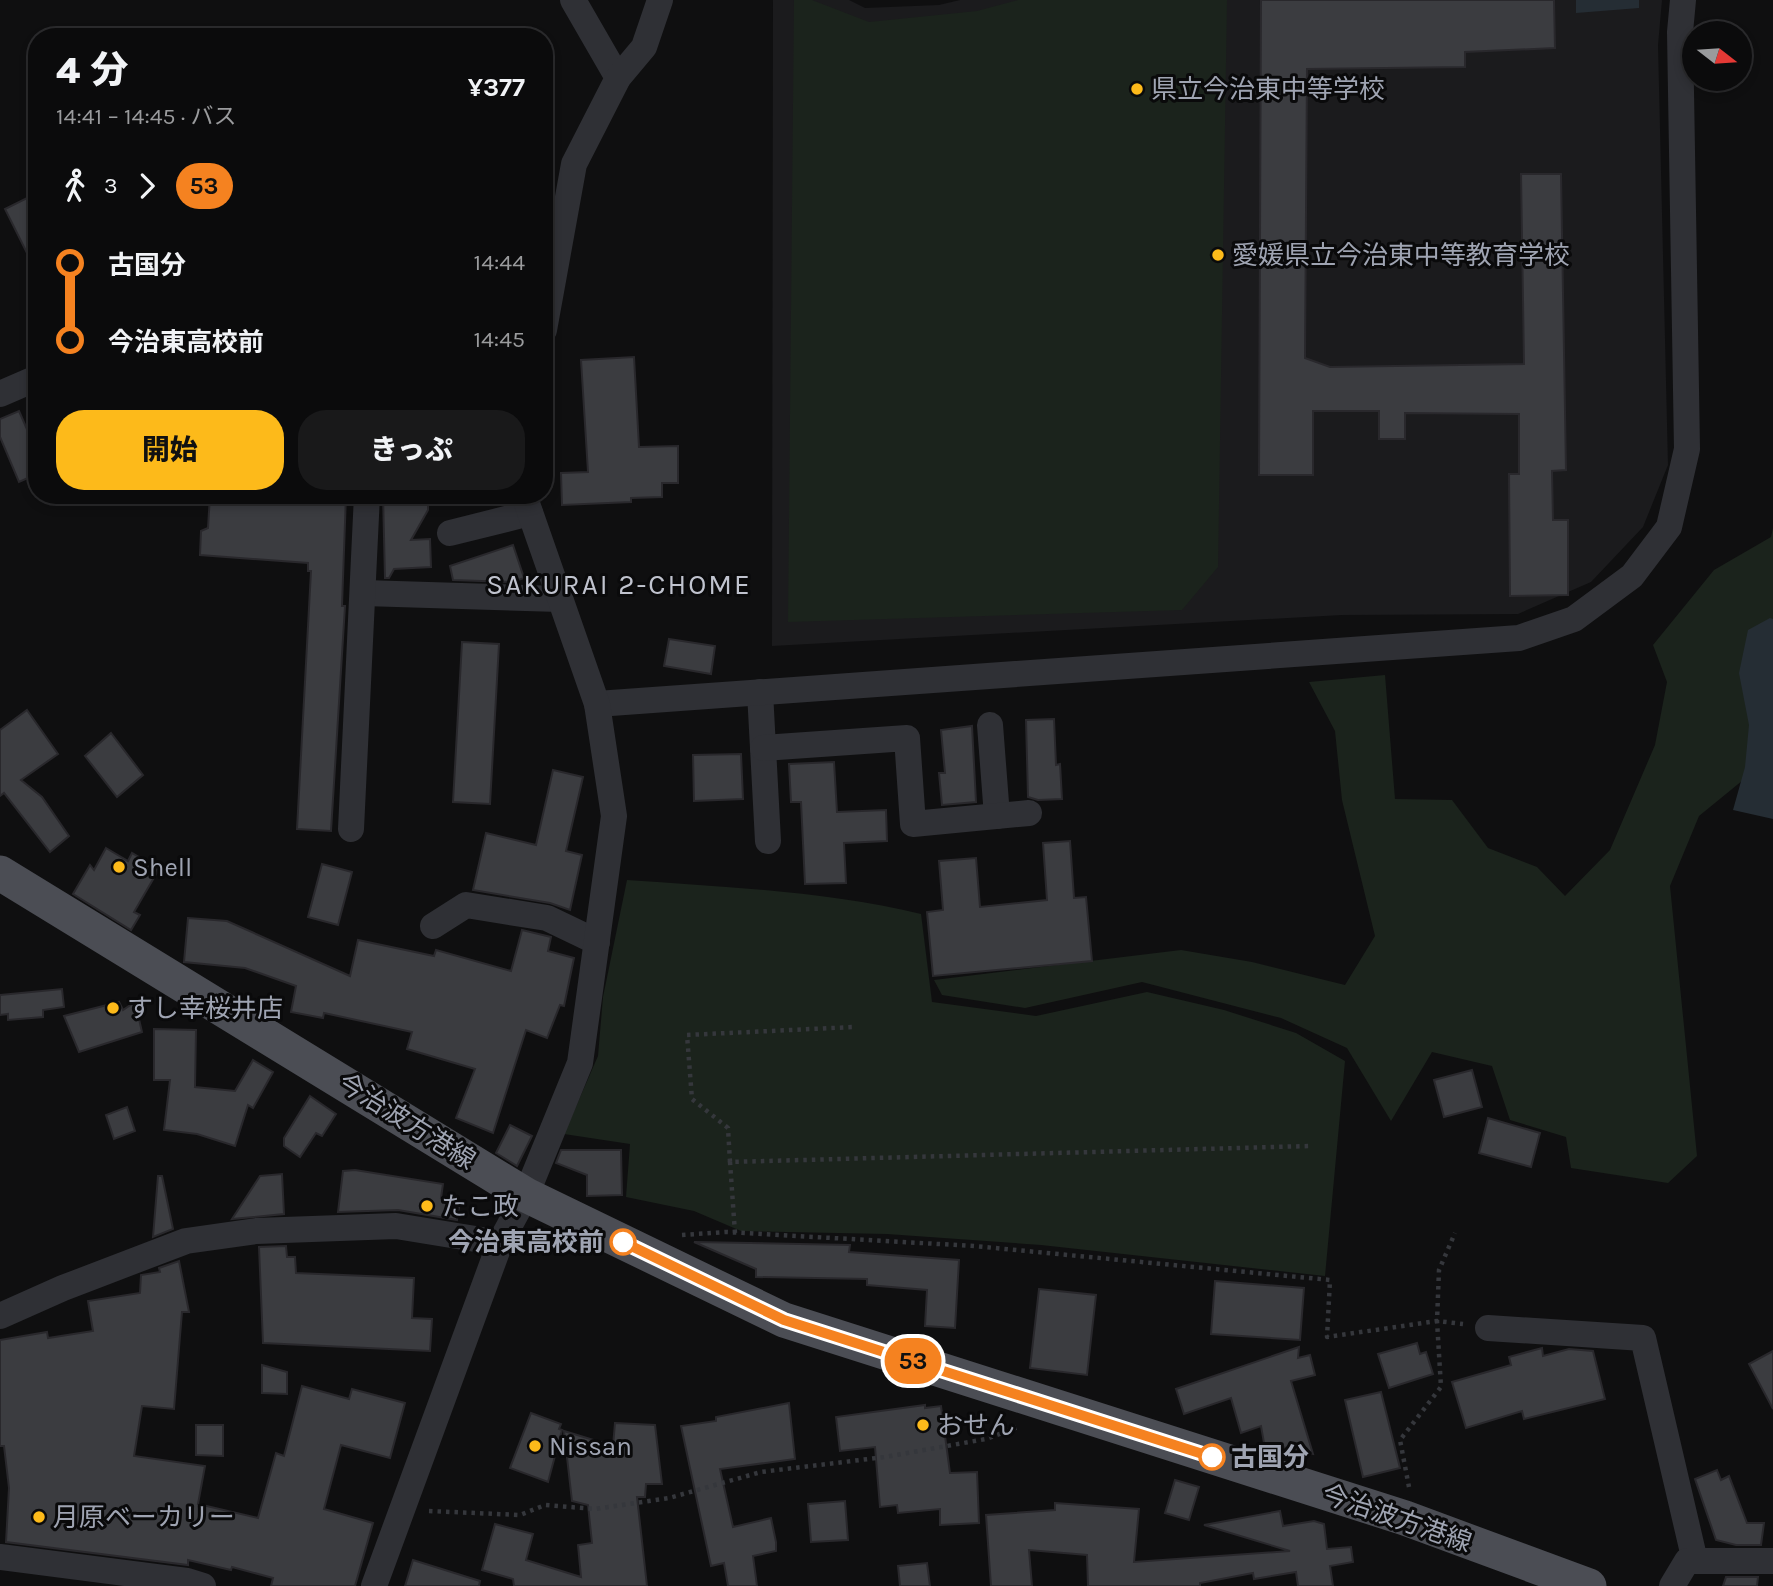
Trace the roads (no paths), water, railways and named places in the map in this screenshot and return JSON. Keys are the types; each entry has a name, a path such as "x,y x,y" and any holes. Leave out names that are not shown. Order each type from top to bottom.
{"main road":[{"name":"今治波方港線","path":"0,873 526,1195 784,1320 1417,1522 1586,1586"}],"street":[{"path":"573,0 618,78"},
{"path":"553,280 574,164 618,78 644,47 660,0"},
{"path":"597,704 1519,638 1574,619 1632,576 1669,527 1687,449 1680,32 1683,0"},
{"path":"0,394 28,382"},
{"path":"351,829 367,504"},
{"path":"373,1586 500,1243 526,1195 580,1063 614,816 597,704 527,504 450,533"},
{"path":"364,593 560,599"},
{"path":"760,692 768,841"},
{"path":"990,725 997,816"},
{"path":"763,748 906,738 913,824 1029,813"},
{"path":"433,926 467,905 547,918 597,942"},
{"path":"0,1316 63,1288 186,1241 256,1230 396,1226 500,1243"},
{"path":"1488,1328 1643,1338 1695,1561"},
{"path":"0,1557 187,1581 203,1586"},
{"path":"1672,1586 1687,1561 1773,1562"}],"place":[{"name":"県立今治東中等学校","path":"1137,89"},
{"name":"愛媛県立今治東中等教育学校","path":"1218,255"},
{"name":"Shell","path":"119,867"},
{"name":"すし幸桜井店","path":"113,1008"},
{"name":"たこ政","path":"427,1206"},
{"name":"今治東高校前","path":"623,1242"},
{"name":"おせん","path":"923,1425"},
{"name":"Nissan","path":"535,1446"},
{"name":"古国分","path":"1212,1457"},
{"name":"月原ベーカリー","path":"39,1517"}],"district":[{"name":"SAKURAI 2-CHOME","path":"619,584"}]}
